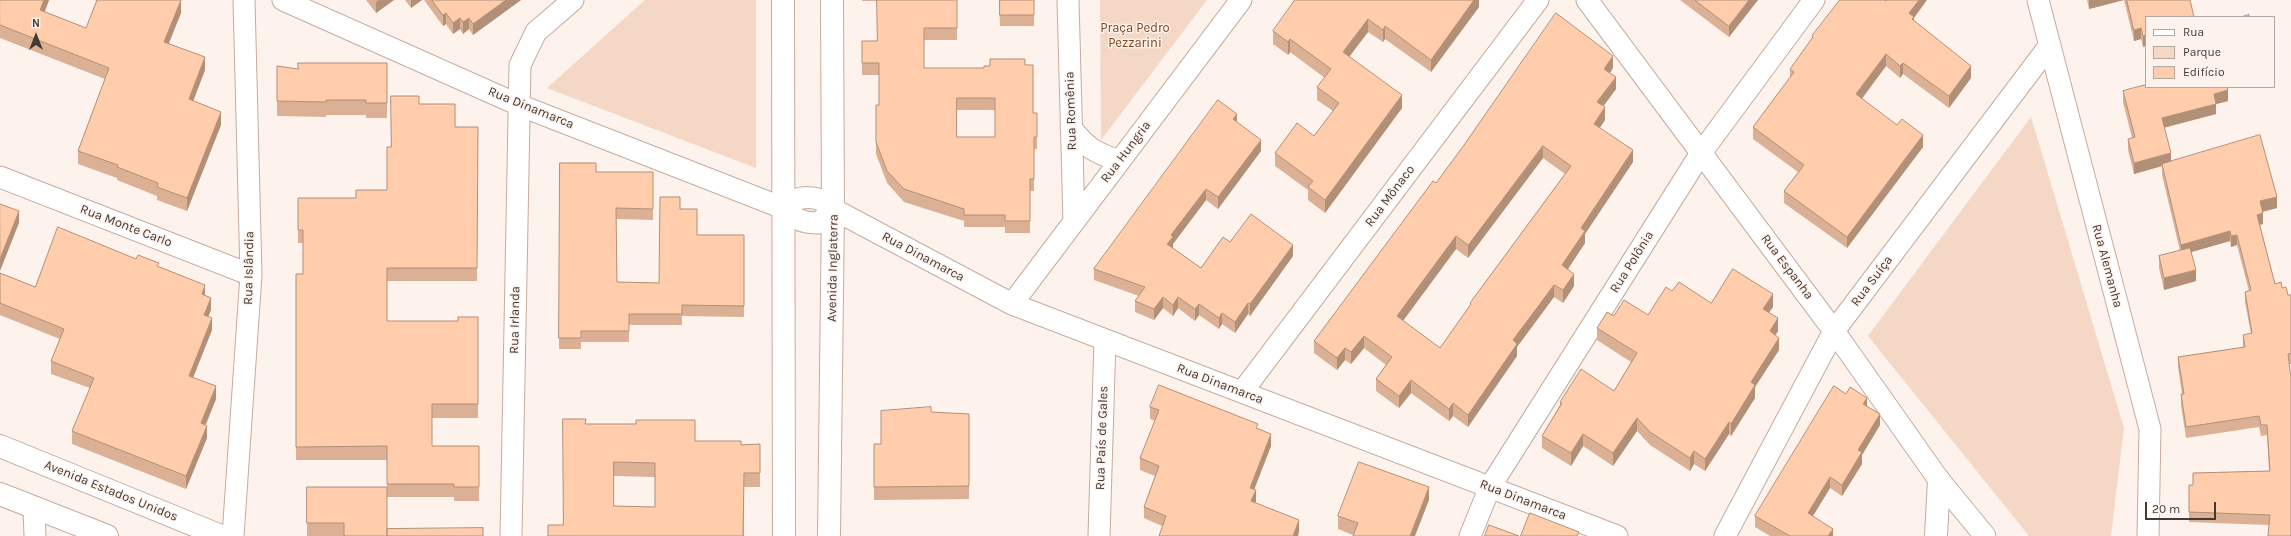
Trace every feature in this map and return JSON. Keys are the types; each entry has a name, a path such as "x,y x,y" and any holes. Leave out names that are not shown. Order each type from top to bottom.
{"main road":[{"path":"783,0 784,536"},
{"name":"Avenida Inglaterra","path":"829,536 833,209 832,0"},
{"name":"Avenida Estados Unidos","path":"0,446 221,536"},
{"path":"1936,536 1938,480"},
{"path":"0,494 107,536"}],"street":[{"name":"Rua Islândia","path":"233,536 251,275 244,0"},
{"name":"Rua Dinamarca","path":"283,0 519,104 783,208 789,201 796,198 821,200 828,203 833,209 1012,304 1617,536"},
{"name":"Rua Irlanda","path":"511,536 520,65 536,32 574,0"},
{"name":"Rua Romênia","path":"1068,0 1074,222"},
{"name":"Rua Hungria","path":"1012,304 1241,0"},
{"name":"Rua Mônaco","path":"1242,392 1538,0"},
{"name":"Rua Espanha","path":"1587,0 1834,331 1938,480 1985,536"},
{"name":"Rua Polônia","path":"1470,536 1490,487 1701,153 1814,0"},
{"name":"Rua Alemanha","path":"2038,0 2150,429 2148,536"},
{"name":"Rua Suíça","path":"1725,536 1834,331 2050,45"},
{"path":"1071,128 1086,146 1099,155 1120,161"},
{"name":"Rua Monte Carlo","path":"0,177 251,275"},
{"name":"Rua País de Gales","path":"1099,536 1105,340"},
{"path":"34,507 35,536"}],"green space":[{"path":"645,0 756,0 756,168 547,88"},
{"name":"Praça Pedro Pezzarini","path":"1100,0 1207,0 1101,140"},
{"path":"2031,117 2124,428 2111,536 2029,536 1868,336"}],"building":[{"path":"0,0 44,0 40,10 86,28 97,0 181,0 164,42 205,57 189,99 221,112 187,198 157,187 158,183 117,167 118,165 78,151 109,68 0,25"},
{"path":"432,0 506,0 473,24 469,18 463,22 460,18 453,23 446,13 443,15"},
{"path":"877,0 957,0 957,28 924,28 924,68 984,68 984,66 990,66 990,59 1025,59 1025,65 1033,65 1033,113 1037,113 1037,137 1034,137 1034,179 1030,179 1030,221 1005,221 1005,215 964,215 964,209 904,189 887,171 876,142 876,105 879,105 879,63 862,63 862,41 877,41","holes":["957,98 995,98 995,137 957,137"]},
{"path":"1000,0 1034,0 1034,15 1000,15"},
{"path":"1295,0 1474,0 1431,60 1385,26 1383,30 1368,19 1343,52 1402,95 1325,200 1308,187 1313,181 1275,153 1297,123 1314,136 1339,103 1317,87 1331,69 1290,39 1288,42 1273,31"},
{"path":"1695,0 1749,0 1729,26"},
{"path":"1840,0 1919,0 1909,13 1914,17 1912,19 1971,66 1949,96 1903,63 1900,66 1886,54 1856,94 1897,125 1902,119 1923,135 1847,237 1784,191 1804,165 1753,127 1794,72 1790,69 1813,37 1812,36"},
{"path":"2127,0 2190,0 2194,16 2145,16 2145,35 2143,36 2141,28 2134,30"},
{"path":"1556,13 1613,56 1604,69 1616,77 1597,102 1605,107 1594,124 1633,150 1581,228 1585,231 1562,265 1574,274 1563,290 1554,285 1513,340 1517,344 1468,415 1453,403 1449,409 1411,380 1399,396 1376,379 1392,357 1364,336 1351,352 1345,348 1337,358 1314,341 1433,181 1436,183","holes":["1543,146 1571,166 1470,303 1471,304 1440,348 1397,316 1456,236 1468,245"]},
{"path":"298,63 387,63 387,103 366,103 366,100 326,100 326,102 277,101 277,66 298,69"},
{"path":"2145,85 2145,88 2227,88 2228,90 2214,94 2216,104 2162,118 2171,153 2134,163 2128,139 2135,137 2123,91"},
{"path":"391,96 419,96 419,104 455,104 455,127 478,127 477,268 387,268 387,321 458,321 458,317 478,317 478,404 432,404 432,446 479,446 479,487 454,487 454,484 387,484 387,446 296,447 296,274 303,274 303,230 298,230 298,198 356,198 356,190 387,190 387,147 391,147"},
{"path":"1218,100 1237,114 1233,119 1261,140 1218,197 1206,189 1171,235 1173,237 1167,244 1201,268 1223,237 1230,242 1251,214 1293,245 1235,322 1222,313 1219,318 1199,304 1195,309 1178,297 1173,305 1163,297 1154,309 1135,301 1145,287 1094,269"},
{"path":"2260,135 2277,197 2260,201 2263,213 2257,215 2275,284 2281,282 2282,288 2286,287 2288,295 2291,295 2291,353 2288,354 2291,378 2291,536 2268,536 2270,515 2189,512 2189,485 2193,485 2193,473 2270,471 2267,425 2261,425 2259,416 2186,427 2181,394 2184,394 2178,357 2245,347 2243,335 2252,333 2245,292 2251,290 2237,235 2231,236 2230,231 2181,245 2162,164"},
{"path":"560,163 596,163 596,172 653,172 653,209 616,208 617,282 659,283 660,197 680,197 680,209 697,209 697,235 744,235 744,306 682,305 682,314 629,314 629,331 581,331 581,338 559,338"},
{"path":"0,204 19,211 0,259"},
{"path":"58,227 136,259 138,255 159,263 157,266 205,285 202,294 211,298 204,315 212,318 189,376 216,386 201,423 207,426 186,476 72,431 94,378 51,361 64,329 0,303 0,273 35,287"},
{"path":"2190,248 2196,270 2164,278 2159,256"},
{"path":"1733,269 1773,294 1763,309 1778,318 1770,331 1779,338 1751,382 1755,385 1731,424 1729,422 1705,459 1694,451 1690,458 1650,432 1637,418 1613,453 1583,434 1571,453 1542,436 1562,403 1560,402 1581,369 1614,391 1637,353 1597,328 1607,312 1614,316 1624,300 1648,315 1666,287 1672,291 1679,282 1711,303"},
{"path":"1159,385 1258,424 1256,428 1271,434 1250,488 1256,490 1251,501 1299,520 1293,536 1159,536 1166,516 1144,507 1159,466 1140,458 1159,410 1150,407"},
{"path":"1834,386 1846,394 1850,387 1867,398 1863,404 1880,414 1858,450 1862,452 1842,485 1830,477 1808,513 1833,529 1828,536 1790,536 1755,516"},
{"path":"931,407 931,412 969,414 969,486 874,487 874,444 881,444 881,411"},
{"path":"563,419 586,419 585,424 636,424 636,420 695,420 695,441 741,441 741,445 760,444 760,473 744,473 743,536 548,536 548,525 563,525","holes":["614,462 655,463 655,507 614,506"]},
{"path":"1359,462 1429,487 1410,536 1353,536 1358,523 1338,516"},
{"path":"307,487 387,487 387,536 344,536 344,523 307,523"},
{"path":"1530,513 1579,532 1577,536 1521,536"},
{"path":"1489,525 1519,536 1485,536"},
{"path":"483,528 483,536 387,536 387,529"}]}
